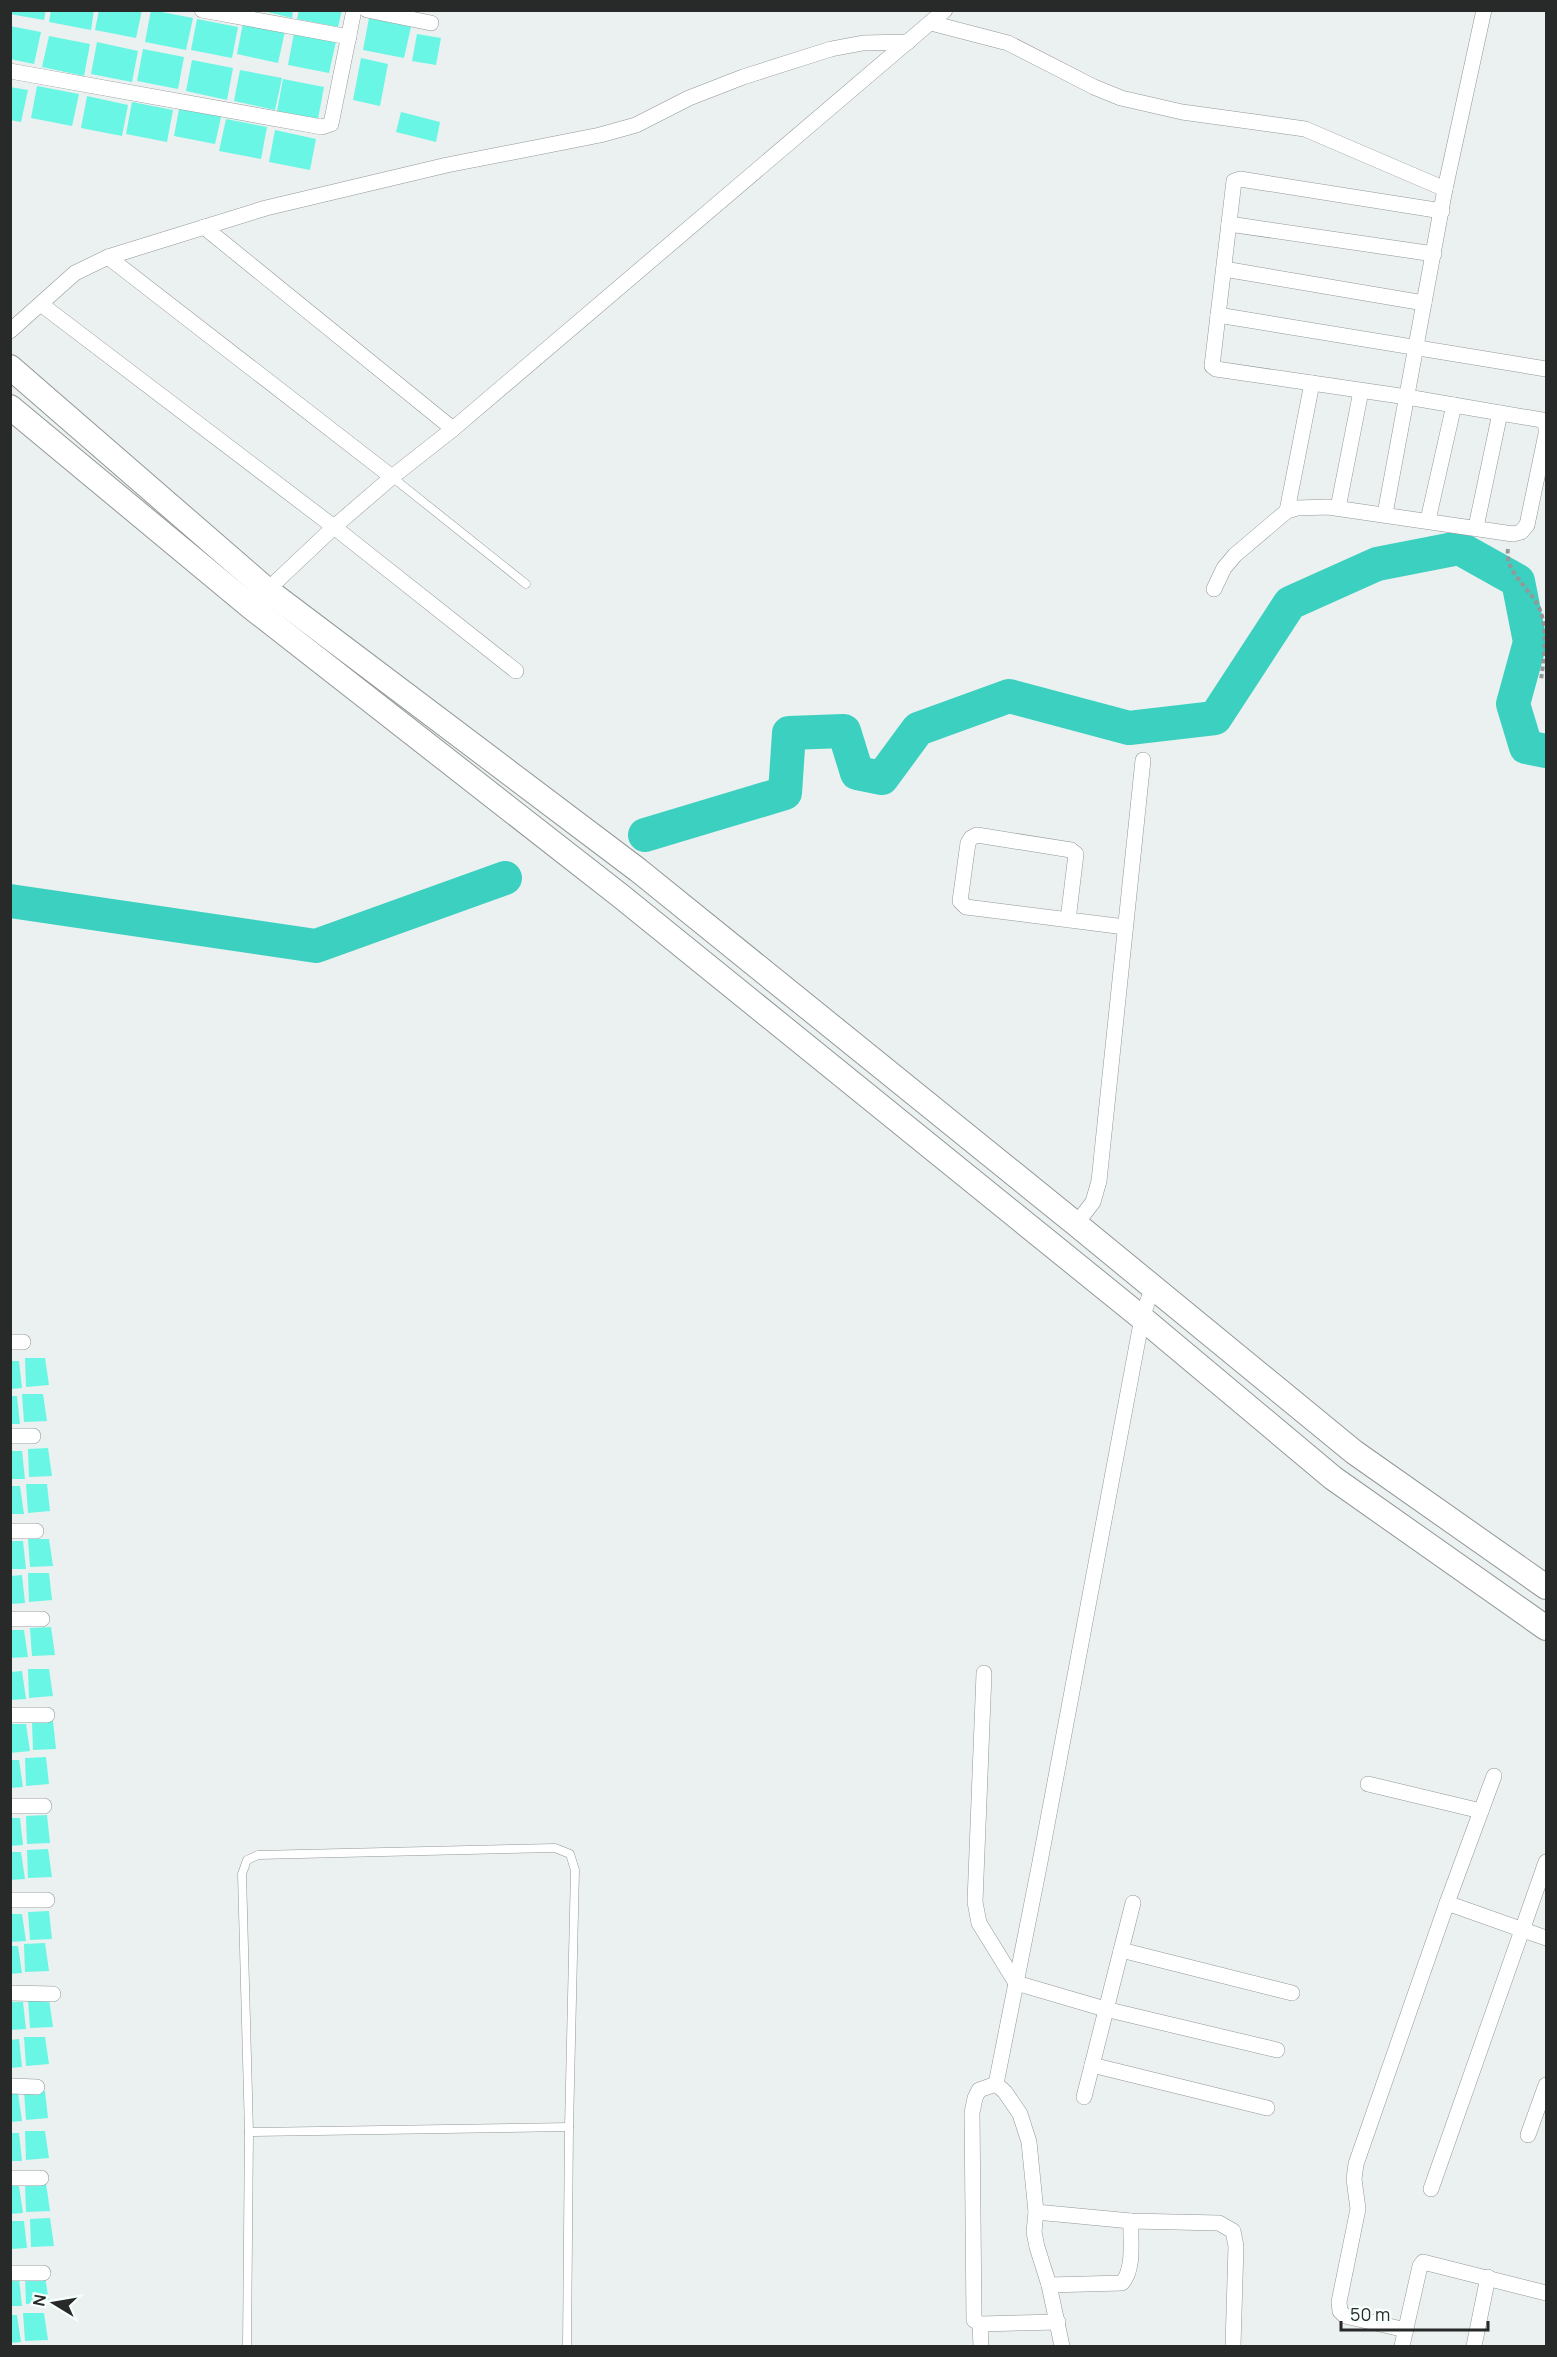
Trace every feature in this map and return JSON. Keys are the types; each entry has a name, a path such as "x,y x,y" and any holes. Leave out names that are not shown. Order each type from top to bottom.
{"main road":[{"path":"10,367 259,599 638,870 1153,1286 1354,1452 1546,1587"},
{"path":"10,407 259,599 622,897 1142,1318 1333,1478 1546,1628"}],"street":[{"path":"202,10 349,37"},
{"path":"10,70 322,127 331,124 354,10"},
{"path":"367,10 432,23"},
{"path":"259,599 334,527 392,477 453,429 945,10"},
{"path":"1385,514 1446,189 1484,10"},
{"path":"931,22 1008,43 1094,87 1130,101 1182,112 1305,129 1446,189"},
{"path":"12,334 75,273 108,257 266,208 447,165 600,135 636,125 689,98 763,70 831,49 863,43 908,42"},
{"path":"1214,589 1224,568 1234,555 1287,511 1310,507 1338,508 1513,534 1521,532 1527,525 1546,434 1546,426 1542,420 1407,397 1216,369 1212,366 1234,181 1240,180 1442,211"},
{"path":"1229,224 1434,254"},
{"path":"204,227 453,429"},
{"path":"108,257 392,477"},
{"path":"1224,269 1424,303"},
{"path":"42,305 334,527 516,671"},
{"path":"1218,315 1546,369"},
{"path":"1287,511 1312,383"},
{"path":"1338,508 1361,390"},
{"path":"1428,520 1454,405"},
{"path":"1476,528 1500,413"},
{"path":"1076,1224 1093,1202 1097,1192 1143,760"},
{"path":"1068,920 1076,854 1071,850 977,835 971,838 968,843 960,901 966,907 1068,920 1125,927"},
{"path":"996,2084 1142,1318 1153,1286"},
{"path":"10,1436 33,1436"},
{"path":"10,1531 36,1531"},
{"path":"10,1619 42,1619"},
{"path":"984,1673 976,1914 979,1923 1016,1983 1105,2008 1277,2050"},
{"path":"10,1715 48,1715"},
{"path":"1406,2330 1346,2316 1340,2311 1339,2302 1358,2209 1354,2179 1356,2164 1494,1776"},
{"path":"1368,1784 1481,1811"},
{"path":"10,1806 44,1806"},
{"path":"1431,2189 1546,1862"},
{"path":"10,1900 47,1900"},
{"path":"1084,2097 1133,1903"},
{"path":"1447,1903 1546,1938"},
{"path":"1121,1950 1292,1993"},
{"path":"10,1993 53,1994"},
{"path":"1092,2065 1267,2108"},
{"path":"996,2084 1005,2092 1020,2114 1029,2142 1037,2247 1049,2285 1062,2346"},
{"path":"996,2084 979,2090 972,2113 972,2312 974,2320 980,2324 1058,2322"},
{"path":"1528,2135 1546,2085"},
{"path":"10,2086 37,2087"},
{"path":"10,2178 41,2178"},
{"path":"1036,2212 1131,2221 1220,2223 1233,2231 1236,2246 1233,2346"},
{"path":"1049,2285 1122,2283 1127,2278 1129,2269 1131,2221"},
{"path":"1402,2346 1420,2266 1423,2262 1546,2293"},
{"path":"10,2273 43,2273"},
{"path":"1474,2346 1488,2277"},
{"path":"980,2324 981,2346"}],"lane":[{"path":"392,477 526,584"},
{"path":"247,2346 249,2132 242,1874 247,1860 258,1855 555,1848 570,1854 575,1870 568,2127 567,2346"},
{"path":"249,2132 568,2127"}],"path":[{"path":"1513,534 1509,545 1508,561 1512,570 1533,595 1541,612 1544,636 1541,680"}],"building":[{"path":"10,10 46,10 44,20 10,14"},
{"path":"51,10 94,10 91,30 49,22"},
{"path":"99,10 142,10 136,38 95,30"},
{"path":"151,10 193,18 186,50 145,42"},
{"path":"259,10 293,10 292,18"},
{"path":"299,10 342,10 338,27 297,19"},
{"path":"369,18 411,27 404,58 363,50"},
{"path":"197,19 238,27 232,58 191,50"},
{"path":"243,23 285,31 278,63 237,54"},
{"path":"10,26 41,32 34,64 10,59"},
{"path":"294,33 336,41 329,73 288,65"},
{"path":"417,34 441,38 436,65 412,61"},
{"path":"49,36 90,44 84,76 42,67"},
{"path":"97,42 138,51 132,82 91,74"},
{"path":"143,49 184,57 178,89 137,81"},
{"path":"361,58 388,64 380,106 353,100"},
{"path":"192,60 233,68 227,100 186,91"},
{"path":"240,70 282,78 275,110 234,101"},
{"path":"283,79 324,87 318,119 277,111"},
{"path":"37,86 79,94 72,126 31,118"},
{"path":"10,87 28,90 21,122 10,120"},
{"path":"87,96 128,105 122,136 81,128"},
{"path":"132,102 173,110 167,142 126,134"},
{"path":"180,104 222,113 215,144 174,136"},
{"path":"401,112 440,122 436,142 396,132"},
{"path":"226,119 267,127 261,159 219,151"},
{"path":"275,130 316,139 310,170 269,162"},
{"path":"25,1358 45,1358 49,1385 26,1387"},
{"path":"10,1361 19,1361 22,1388 10,1389"},
{"path":"22,1394 43,1394 47,1421 24,1422"},
{"path":"10,1396 17,1396 20,1424 10,1424"},
{"path":"48,1448 52,1476 29,1477 28,1449"},
{"path":"10,1451 22,1451 25,1479 10,1479"},
{"path":"26,1484 47,1484 50,1511 28,1513"},
{"path":"10,1486 20,1486 24,1514 10,1514"},
{"path":"28,1539 49,1539 53,1566 30,1567"},
{"path":"10,1541 23,1541 26,1569 10,1569"},
{"path":"28,1573 49,1573 52,1600 29,1602"},
{"path":"22,1575 25,1603 10,1604 10,1576"},
{"path":"51,1627 55,1655 32,1656 30,1628"},
{"path":"10,1630 24,1630 28,1657 10,1658"},
{"path":"28,1669 49,1669 53,1696 29,1698"},
{"path":"22,1671 26,1699 10,1700 10,1672"},
{"path":"53,1721 56,1749 33,1750 32,1722"},
{"path":"10,1724 26,1724 30,1751 10,1753"},
{"path":"46,1757 49,1784 26,1786 25,1758"},
{"path":"10,1760 19,1760 23,1787 10,1788"},
{"path":"47,1815 50,1843 27,1844 26,1816"},
{"path":"10,1818 20,1818 23,1845 10,1846"},
{"path":"48,1849 52,1877 28,1878 27,1850"},
{"path":"10,1852 21,1852 25,1879 10,1880"},
{"path":"49,1911 52,1939 30,1940 28,1912"},
{"path":"10,1914 22,1914 26,1941 10,1942"},
{"path":"45,1943 49,1971 25,1972 24,1944"},
{"path":"10,1946 18,1946 22,1973 10,1974"},
{"path":"49,1999 53,2027 30,2028 28,2000"},
{"path":"10,2002 23,2002 26,2029 10,2030"},
{"path":"24,2037 45,2037 49,2064 26,2066"},
{"path":"19,2039 22,2067 10,2068 10,2040"},
{"path":"24,2091 45,2091 48,2118 26,2120"},
{"path":"18,2093 22,2121 10,2122 10,2094"},
{"path":"25,2131 45,2131 49,2158 26,2160"},
{"path":"10,2133 19,2133 22,2161 10,2161"},
{"path":"46,2183 50,2211 26,2212 25,2184"},
{"path":"10,2186 19,2186 23,2213 10,2214"},
{"path":"50,2218 54,2246 31,2247 30,2219"},
{"path":"10,2221 24,2221 27,2248 10,2249"},
{"path":"25,2276 45,2276 49,2303 26,2304"},
{"path":"19,2278 22,2306 10,2306 10,2279"},
{"path":"23,2313 44,2313 48,2340 25,2341"},
{"path":"10,2315 17,2315 21,2342 10,2343"}],"waterway":[{"path":"645,835 785,793 789,733 844,731 857,773 882,778 918,729 1009,696 1129,728 1215,718 1290,603 1377,564 1459,548 1518,581 1530,642 1513,704 1526,747 1546,751"},
{"path":"10,901 316,946 505,878"}]}
